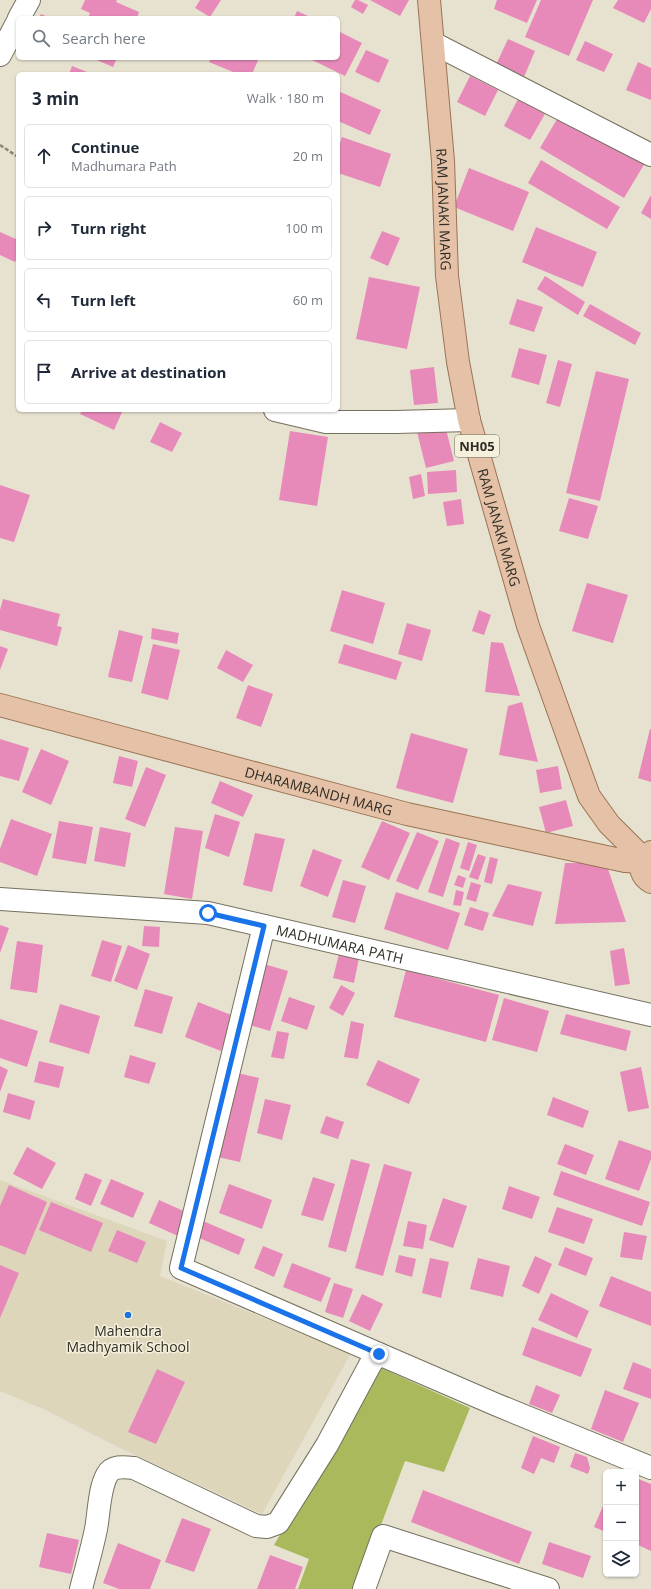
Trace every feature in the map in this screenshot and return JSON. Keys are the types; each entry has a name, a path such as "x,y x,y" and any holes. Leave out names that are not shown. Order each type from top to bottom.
{"main road":[{"name":"RAM JANAKI MARG","path":"429,0 442,161 447,276 458,362 469,420 528,626 589,796 609,824 645,857"},
{"name":"DHARAMBANDH MARG","path":"0,704 407,814 625,861 645,857"},
{"name":"NH05","path":"645,857 641,868 646,879 651,882"}],"street":[{"path":"21,16 29,0"},
{"path":"0,55 16,25"},
{"path":"433,43 651,155"},
{"path":"284,412 326,422 469,420"},
{"name":"MADHUMARA PATH","path":"0,899 208,913 651,1015"},
{"path":"264,926 181,1268 497,1405 651,1468"},
{"path":"81,1589 96,1530 103,1488 107,1475 112,1470 123,1466 134,1468 256,1526 267,1527 278,1523 327,1445 371,1363 379,1354"},
{"path":"364,1589 383,1536 548,1589"}],"path":[{"path":"0,145 16,156"}],"shaded area":[{"name":"Mahendra Madhyamik School","path":"0,1180 167,1241 160,1276 351,1353 262,1514 118,1447 43,1409 0,1391"}],"green space":[{"path":"379,1367 470,1408 444,1472 405,1461 357,1589 298,1589 309,1559 274,1545"}],"building":[{"path":"85,0 117,0 116,2 139,12 138,16 89,16 90,13 81,9"},
{"path":"200,0 221,0 211,16 195,8"},
{"path":"355,0 368,5 363,14 351,7"},
{"path":"370,0 409,0 400,16"},
{"path":"497,0 537,0 527,23 494,9"},
{"path":"541,0 593,0 569,56 525,37"},
{"path":"618,0 651,0 651,9 644,23 613,8"},
{"path":"297,11 308,16 295,16"},
{"path":"340,32 362,43 345,76 340,74 340,72 337,72 312,60 340,60"},
{"path":"508,39 535,51 521,84 493,71"},
{"path":"585,41 613,54 604,72 576,60"},
{"path":"366,50 389,60 379,83 355,72"},
{"path":"97,60 116,60 113,67"},
{"path":"210,60 258,60 253,72 233,72 209,62"},
{"path":"638,62 651,68 651,100 626,90"},
{"path":"72,66 87,72 70,72"},
{"path":"470,76 498,90 485,116 457,102"},
{"path":"340,92 381,110 370,135 340,122"},
{"path":"518,99 545,114 530,140 504,126"},
{"path":"560,114 645,163 624,198 540,148"},
{"path":"342,137 391,154 380,187 340,174 340,144"},
{"path":"541,160 620,207 607,229 528,183"},
{"path":"469,168 529,192 513,231 454,207"},
{"path":"651,195 651,219 641,213"},
{"path":"536,227 597,252 583,287 522,262"},
{"path":"382,231 400,238 388,266 370,258"},
{"path":"0,232 16,239 16,260 15,262 0,255"},
{"path":"545,276 585,302 578,315 537,289"},
{"path":"369,277 420,287 407,349 356,339"},
{"path":"517,299 543,307 534,332 509,324"},
{"path":"590,304 641,333 635,345 583,316"},
{"path":"519,348 547,355 539,385 511,377"},
{"path":"558,360 572,364 560,407 546,403"},
{"path":"434,367 438,403 414,405 410,370"},
{"path":"596,371 629,379 600,501 566,493"},
{"path":"81,412 122,412 114,430 80,414"},
{"path":"160,422 182,433 172,452 150,442"},
{"path":"445,425 454,461 426,468 417,432"},
{"path":"290,431 328,437 317,506 279,500"},
{"path":"456,470 457,492 428,494 427,472"},
{"path":"421,474 425,496 413,499 409,477"},
{"path":"0,485 30,495 14,542 0,538"},
{"path":"569,498 598,506 588,539 559,531"},
{"path":"461,499 464,524 447,526 443,502"},
{"path":"587,583 628,595 613,643 572,631"},
{"path":"342,590 385,603 373,644 330,631"},
{"path":"3,599 60,614 57,626 62,627 57,646 0,630 0,610"},
{"path":"479,610 491,615 484,635 472,631"},
{"path":"407,623 431,630 422,661 398,654"},
{"path":"152,628 179,633 177,644 151,639"},
{"path":"119,630 143,636 132,682 108,677"},
{"path":"491,642 503,643 520,696 485,692"},
{"path":"153,644 180,650 168,700 141,693"},
{"path":"344,644 402,662 396,680 338,663"},
{"path":"0,646 8,649 0,670"},
{"path":"226,650 253,665 243,682 217,668"},
{"path":"248,685 273,694 261,727 236,718"},
{"path":"522,702 538,762 499,755 508,706"},
{"path":"651,729 651,782 638,778"},
{"path":"411,733 468,749 453,803 396,788"},
{"path":"0,739 29,748 19,781 0,776"},
{"path":"41,749 69,761 51,805 22,792"},
{"path":"119,756 138,761 132,787 113,783"},
{"path":"558,766 562,789 540,793 536,770"},
{"path":"146,767 166,775 145,827 125,819"},
{"path":"220,781 253,795 243,817 211,803"},
{"path":"566,800 573,826 546,833 539,807"},
{"path":"215,814 240,822 229,857 205,848"},
{"path":"11,819 52,834 37,876 0,862 0,849"},
{"path":"59,821 93,827 86,864 52,858"},
{"path":"382,821 410,833 389,880 361,867"},
{"path":"100,827 131,833 125,867 94,861"},
{"path":"175,827 203,831 192,899 164,894"},
{"path":"417,832 439,841 418,890 396,881"},
{"path":"255,833 285,839 272,892 243,885"},
{"path":"446,838 460,843 443,897 428,892"},
{"path":"468,842 477,845 469,871 460,868"},
{"path":"313,849 342,860 328,897 300,886"},
{"path":"478,854 486,857 478,880 469,877"},
{"path":"490,857 498,859 492,884 484,882"},
{"path":"565,863 606,863 626,922 555,924"},
{"path":"458,875 466,878 463,888 454,885"},
{"path":"343,880 366,886 355,923 332,917"},
{"path":"471,882 481,885 476,902 466,899"},
{"path":"508,884 542,892 533,926 492,916"},
{"path":"456,890 464,892 461,906 453,905"},
{"path":"396,892 460,913 448,950 384,929"},
{"path":"470,907 489,913 483,931 464,925"},
{"path":"0,925 9,928 0,953"},
{"path":"144,926 160,927 159,947 142,946"},
{"path":"102,940 122,946 111,982 91,976"},
{"path":"17,941 43,945 37,993 10,989"},
{"path":"128,945 150,954 137,990 114,981"},
{"path":"624,948 630,984 615,986 610,951"},
{"path":"339,954 359,958 354,983 333,978"},
{"path":"264,964 288,971 270,1031 246,1024"},
{"path":"406,970 499,995 486,1042 394,1017"},
{"path":"341,985 355,993 343,1016 329,1008"},
{"path":"145,989 173,997 162,1034 134,1026"},
{"path":"289,997 315,1006 307,1030 281,1021"},
{"path":"504,998 549,1011 537,1052 492,1040"},
{"path":"198,1002 234,1016 221,1051 185,1037"},
{"path":"60,1004 100,1016 89,1054 49,1042"},
{"path":"566,1014 631,1031 626,1051 560,1034"},
{"path":"0,1019 38,1031 27,1067 0,1058"},
{"path":"351,1021 364,1024 358,1059 344,1057"},
{"path":"277,1031 289,1033 284,1059 271,1057"},
{"path":"130,1055 156,1063 149,1084 124,1077"},
{"path":"378,1060 420,1079 409,1104 366,1085"},
{"path":"39,1061 64,1067 59,1088 34,1082"},
{"path":"0,1066 8,1070 0,1092"},
{"path":"641,1067 649,1108 628,1112 620,1072"},
{"path":"237,1073 259,1078 240,1162 217,1157"},
{"path":"8,1093 35,1101 30,1120 3,1112"},
{"path":"553,1097 589,1111 583,1128 547,1115"},
{"path":"265,1099 291,1105 282,1140 257,1133"},
{"path":"326,1116 344,1122 338,1139 320,1133"},
{"path":"619,1140 651,1151 651,1159 639,1191 605,1179"},
{"path":"565,1144 594,1155 586,1175 557,1164"},
{"path":"27,1147 56,1163 42,1189 13,1174"},
{"path":"351,1159 370,1164 346,1252 328,1247"},
{"path":"384,1164 412,1172 383,1276 355,1268"},
{"path":"561,1171 650,1202 642,1226 553,1195"},
{"path":"85,1173 102,1180 91,1206 75,1199"},
{"path":"313,1177 335,1184 323,1221 301,1215"},
{"path":"111,1179 144,1193 133,1218 100,1204"},
{"path":"229,1184 272,1200 262,1229 219,1213"},
{"path":"9,1185 47,1202 25,1255 0,1245 0,1206"},
{"path":"509,1186 540,1197 532,1219 502,1209"},
{"path":"443,1198 467,1206 453,1248 429,1240"},
{"path":"159,1200 188,1213 178,1236 149,1223"},
{"path":"51,1202 103,1223 91,1252 39,1230"},
{"path":"557,1207 593,1219 584,1244 548,1232"},
{"path":"203,1221 245,1239 239,1255 197,1237"},
{"path":"408,1221 427,1225 423,1249 403,1246"},
{"path":"117,1230 146,1242 137,1263 108,1251"},
{"path":"624,1232 647,1236 642,1260 620,1257"},
{"path":"263,1246 283,1254 274,1277 254,1268"},
{"path":"565,1247 593,1258 586,1276 558,1265"},
{"path":"399,1255 416,1259 412,1277 395,1272"},
{"path":"535,1256 552,1264 539,1294 522,1286"},
{"path":"430,1258 449,1262 441,1298 422,1293"},
{"path":"478,1258 510,1266 503,1297 470,1289"},
{"path":"292,1263 331,1278 321,1302 283,1287"},
{"path":"0,1265 19,1273 0,1318"},
{"path":"611,1276 651,1292 651,1326 599,1306"},
{"path":"334,1283 353,1289 343,1318 325,1312"},
{"path":"551,1293 589,1311 577,1338 538,1320"},
{"path":"362,1294 383,1304 370,1331 349,1321"},
{"path":"532,1327 592,1349 581,1377 522,1355"},
{"path":"633,1362 651,1369 651,1399 623,1389"},
{"path":"157,1369 185,1382 156,1444 128,1432"},
{"path":"536,1385 560,1395 552,1413 529,1404"},
{"path":"605,1390 639,1403 623,1442 591,1429"},
{"path":"533,1436 560,1447 554,1463 541,1458 534,1474 521,1468"},
{"path":"575,1453 587,1457 590,1468 588,1474 570,1467"},
{"path":"639,1479 651,1484 651,1551 639,1545"},
{"path":"423,1490 532,1532 519,1564 411,1522"},
{"path":"603,1506 603,1531 594,1527"},
{"path":"182,1518 211,1529 194,1572 165,1562"},
{"path":"47,1533 79,1540 71,1574 39,1567"},
{"path":"549,1542 591,1556 583,1578 542,1564"},
{"path":"118,1543 161,1560 150,1589 119,1589 103,1583"},
{"path":"270,1555 303,1567 295,1589 257,1589"}],"place":[{"name":"Mahendra Madhyamik School","path":"128,1315"}],"route":[{"path":"208,913 264,926 181,1268 379,1354"}]}
